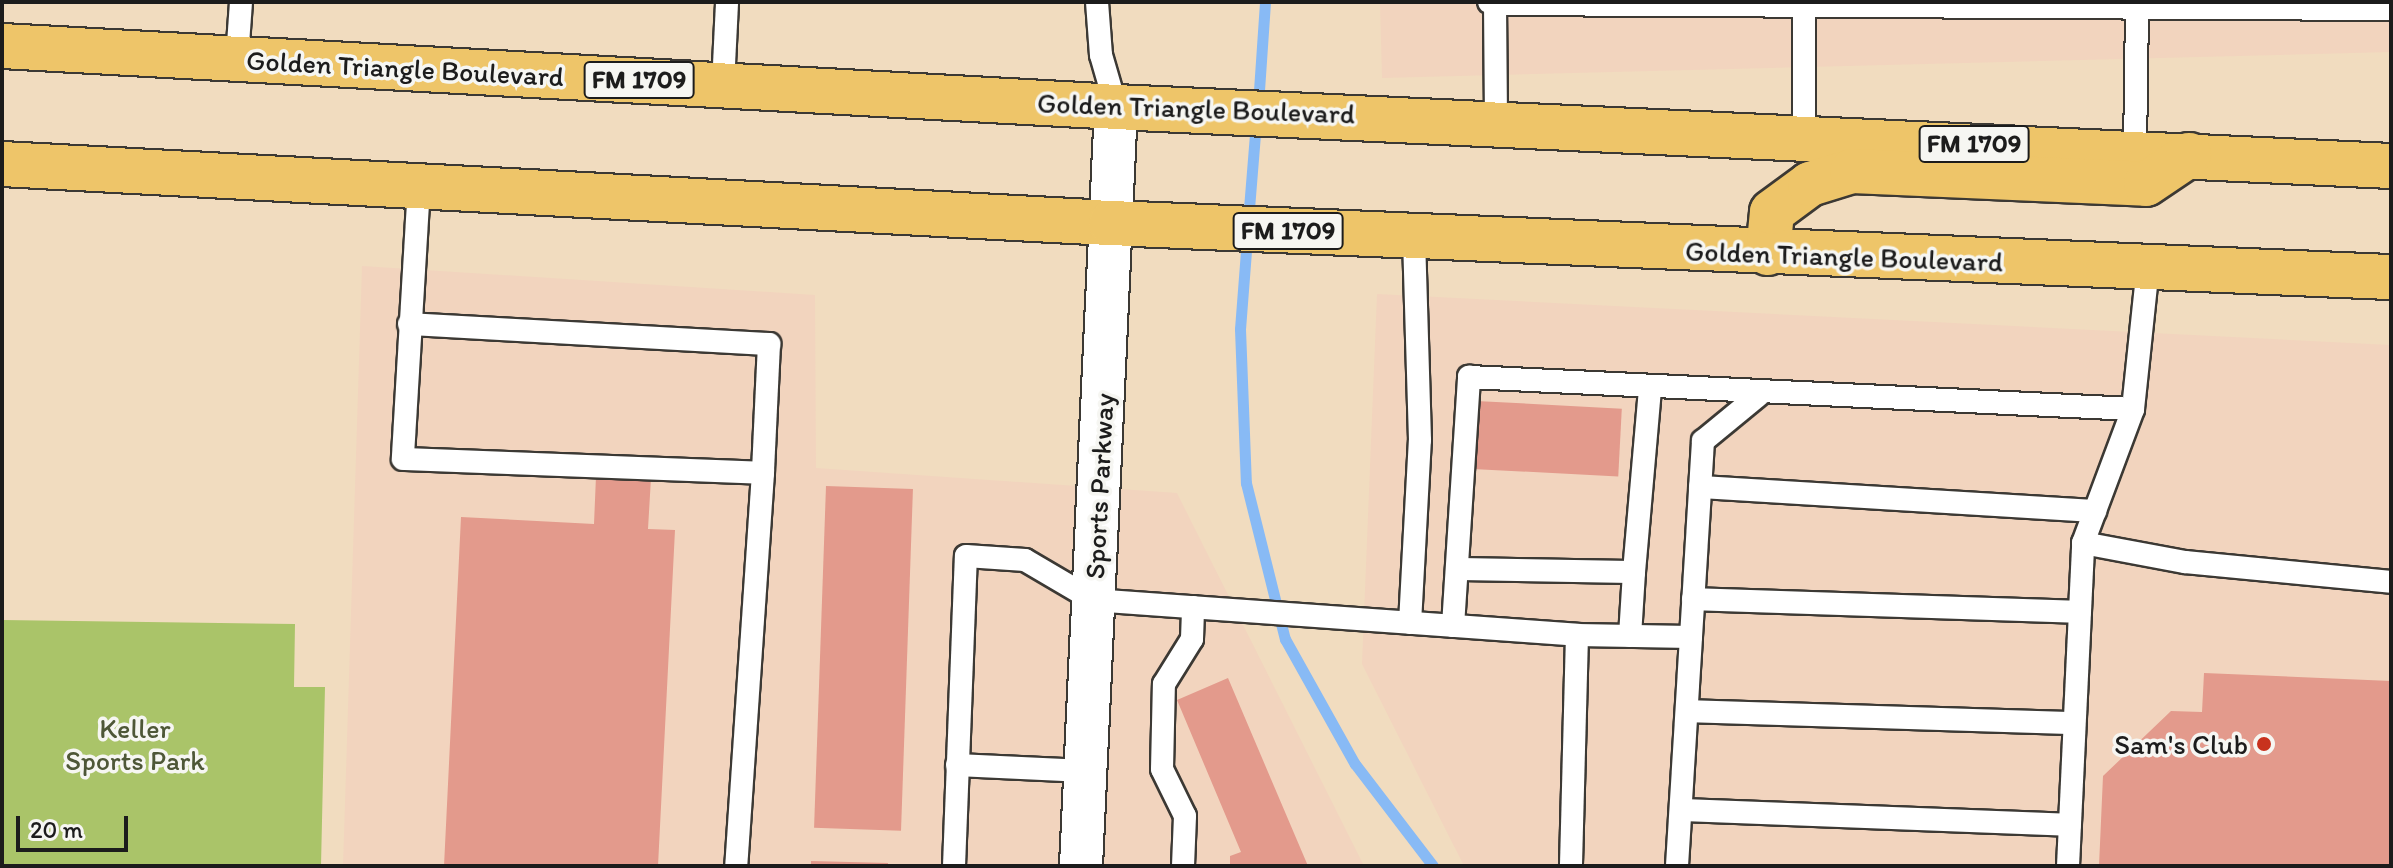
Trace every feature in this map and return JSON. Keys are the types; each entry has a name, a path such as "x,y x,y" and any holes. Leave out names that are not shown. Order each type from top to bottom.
{"main road":[{"name":"Golden Triangle Boulevard","path":"2,46 1116,107 1417,117 2391,166"},
{"path":"1768,253 1772,212 1810,184 1852,171 2146,184 2189,155"},
{"name":"Golden Triangle Boulevard","path":"2,164 1111,223 2391,277"}],"street":[{"name":"Sports Parkway","path":"1081,866 1116,107"}],"lane":[{"path":"237,58 241,2"},
{"path":"723,85 727,2"},
{"path":"1097,2 1101,55 1116,107"},
{"path":"1496,123 1492,3 2137,4 2391,9"},
{"path":"1804,3 1804,135"},
{"path":"2135,152 2137,4"},
{"path":"419,186 403,459 763,473"},
{"path":"1410,623 1420,440 1414,237"},
{"path":"2068,866 2083,543 2133,409 2148,267"},
{"path":"409,324 769,344 736,866"},
{"path":"1453,626 1469,377 1759,395 2133,409"},
{"path":"1630,636 1650,388"},
{"path":"1677,866 1703,441 1759,395"},
{"path":"1700,487 2095,511"},
{"path":"2083,543 2185,562 2391,582"},
{"path":"954,866 966,556 1025,560 1093,600 1577,635 1691,637"},
{"path":"1457,569 1634,572"},
{"path":"1693,599 2080,612"},
{"path":"1183,866 1185,816 1162,769 1164,684 1192,639 1193,607"},
{"path":"1571,866 1577,635"},
{"path":"1687,711 2074,723"},
{"path":"957,765 1085,771"},
{"path":"1681,810 2070,825"}],"shaded area":[{"path":"1380,2 2391,2 2391,52 1382,78"},
{"path":"362,266 815,295 816,468 1177,493 1364,866 343,866"},
{"path":"1377,294 2391,345 2391,866 1464,866 1362,664"}],"green space":[{"name":"Keller Sports Park","path":"2,620 295,624 294,687 325,687 321,866 2,866"}],"building":[{"path":"1476,401 1622,409 1618,477 1472,469"},
{"path":"596,476 651,478 648,529 675,530 658,866 444,866 461,517 594,524"},
{"path":"826,486 913,489 901,831 814,828"},
{"name":"Sam's Club","path":"2204,673 2391,681 2391,866 2099,866 2103,776 2171,711 2202,712"},
{"path":"1228,678 1308,866 1230,866 1230,856 1241,852 1177,700"},
{"path":"811,861 888,863 888,866 811,866"}],"waterway":[{"path":"1258,105 1265,2"},
{"path":"1248,221 1256,122"},
{"path":"1247,238 1240,329 1246,483 1285,639 1355,764 1433,866"}],"place":[{"name":"Sam's Club","path":"2264,744"}]}
